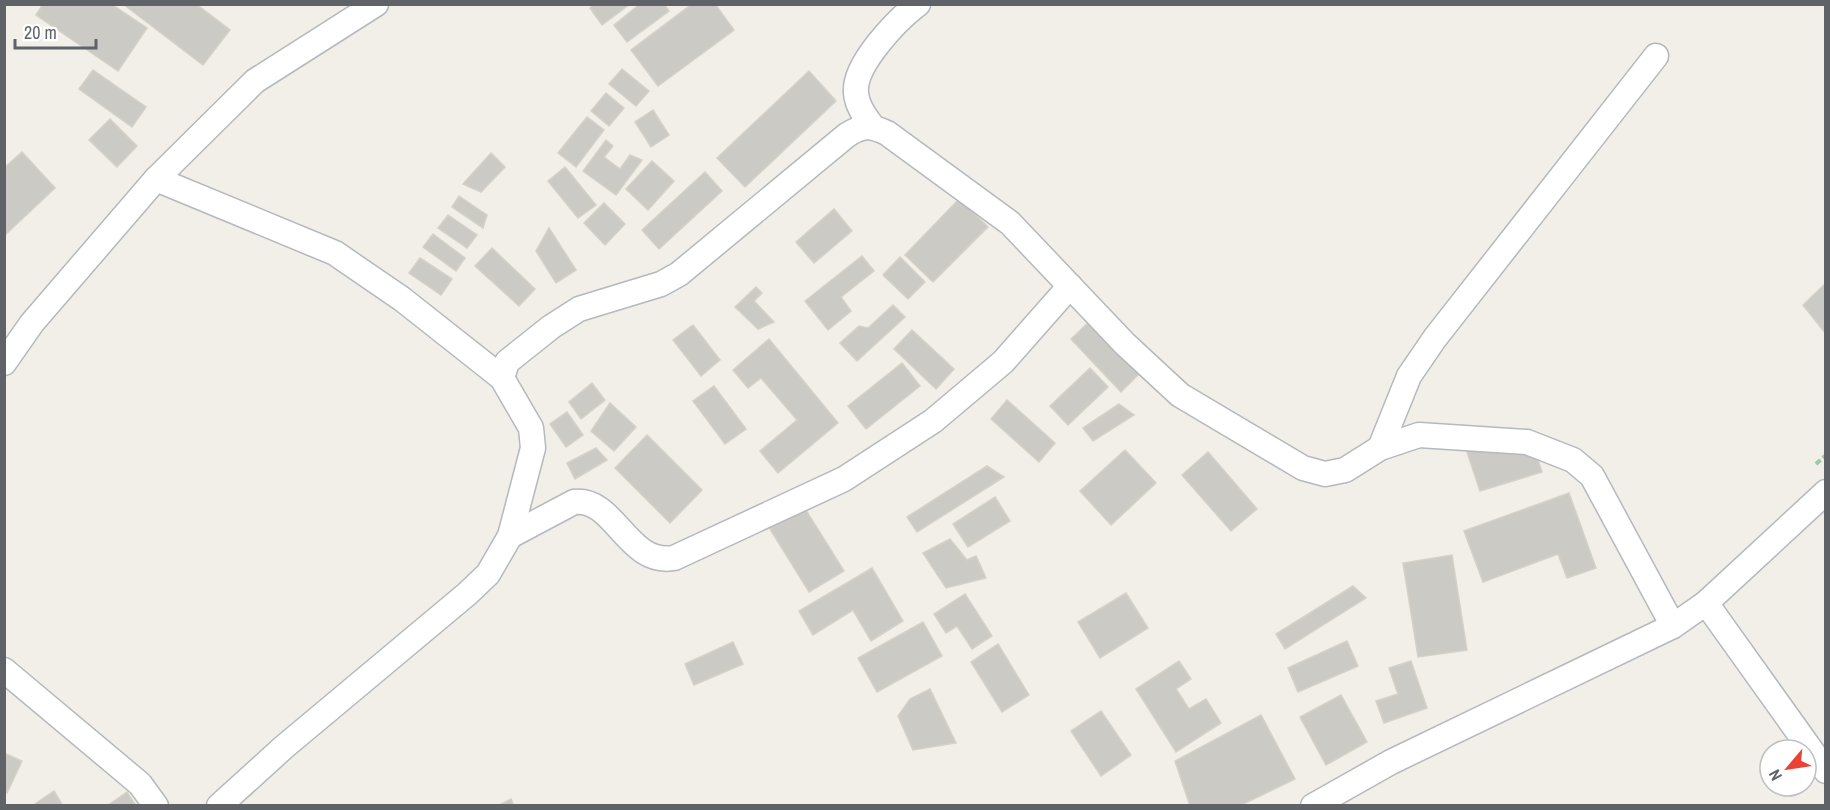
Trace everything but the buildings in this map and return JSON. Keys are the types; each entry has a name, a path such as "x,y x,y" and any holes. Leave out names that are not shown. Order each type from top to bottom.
{"street":[{"path":"4,363 32,323 156,179 255,81 376,4"},
{"path":"872,126 858,103 855,91 858,75 882,39 918,4"},
{"path":"1380,448 1409,376 1435,338 1656,56"},
{"path":"502,378 507,362 551,327 579,309 661,284 679,274 847,135 861,126 872,126 887,133 1010,223 1125,344 1180,395 1303,468 1325,474 1345,470 1380,448 1419,435 1464,436 1527,442 1573,460 1592,476 1673,626"},
{"path":"156,179 335,253 402,299 502,378 531,428 533,448 510,536 488,574 284,747 219,806"},
{"path":"510,536 573,502 582,501 601,511 638,548 654,558 674,558 844,479 933,421 1003,362 1070,286"},
{"path":"1313,806 1391,762 1673,626 1706,603 1826,492"},
{"path":"1706,603 1826,771"},
{"path":"4,670 140,784 156,806"}],"path":[{"path":"1816,464 1826,455"}]}
